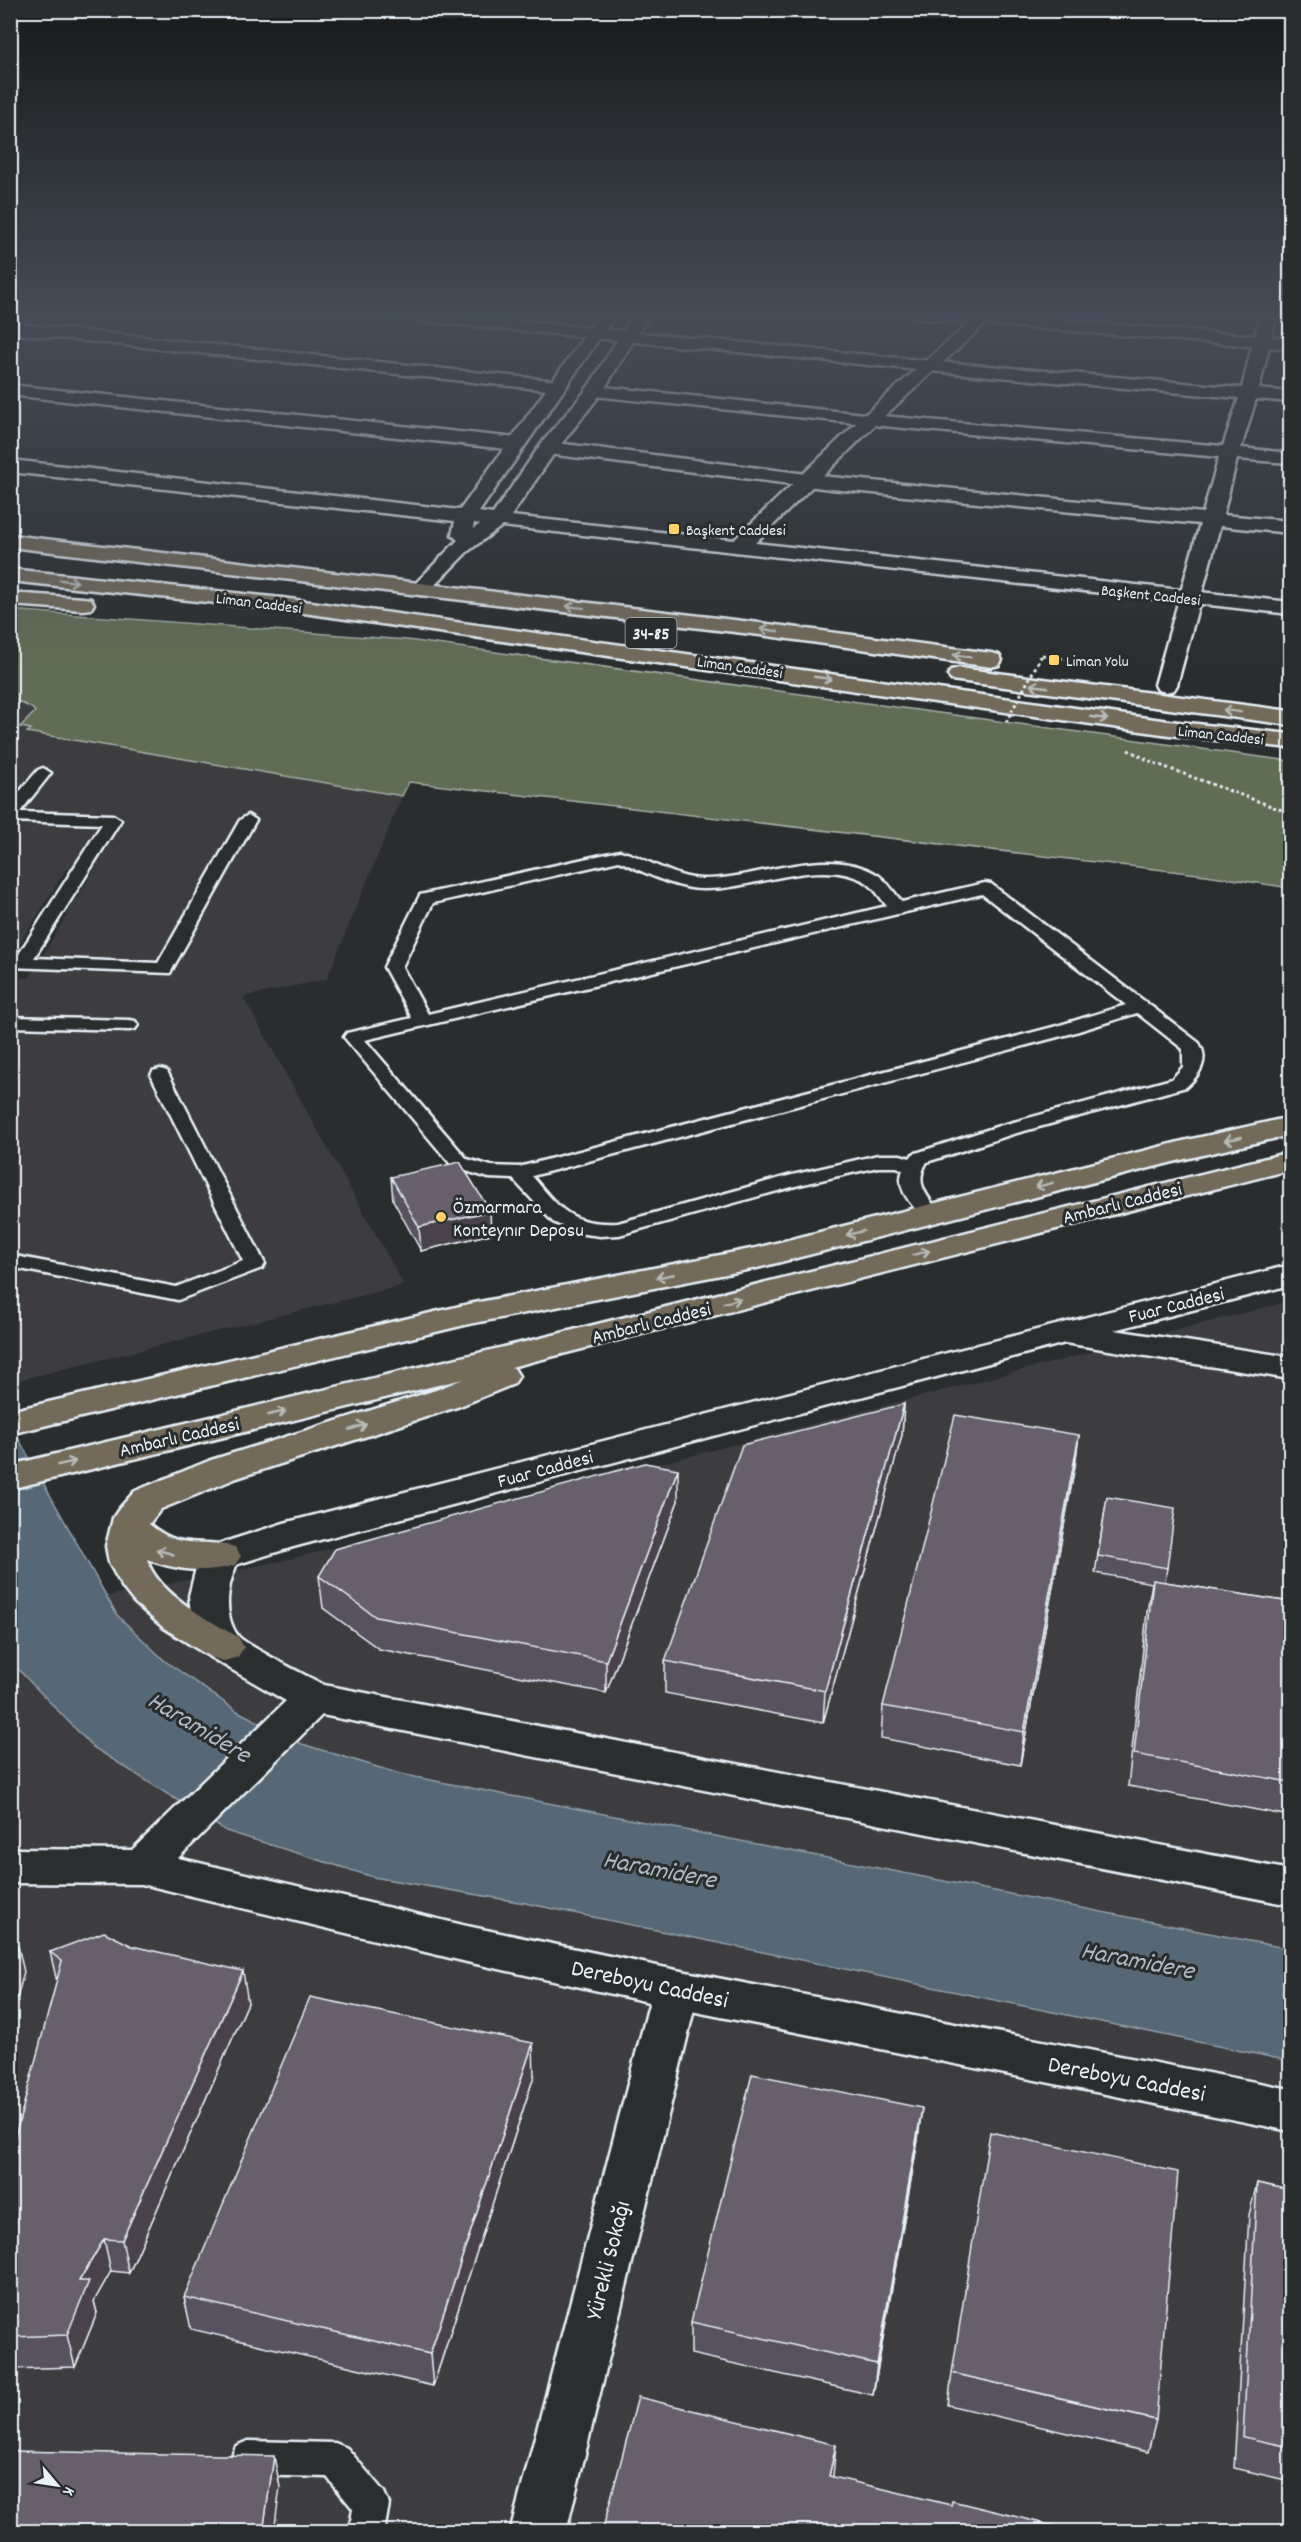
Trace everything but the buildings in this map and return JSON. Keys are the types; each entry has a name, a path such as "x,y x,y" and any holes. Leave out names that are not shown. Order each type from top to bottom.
{"main road":[{"path":"10,541 760,628 1166,685 1290,700"},
{"name":"Liman Caddesi","path":"10,555 304,588 1290,718"},
{"name":"Liman Caddesi","path":"10,575 282,604 703,661 1169,728 1290,741"},
{"path":"10,599 104,606"},
{"path":"127,608 703,661"},
{"path":"1169,728 1290,746"},
{"name":"Ambarlı Caddesi","path":"10,1423 469,1314 757,1258 1183,1150 1290,1126"},
{"name":"Ambarlı Caddesi","path":"10,1477 598,1335 1290,1161"},
{"path":"224,1647 158,1604 130,1568 124,1544 132,1518 148,1500 224,1469 448,1398 598,1335"},
{"path":"130,1528 146,1544 160,1552 188,1557 222,1556"}],"street":[{"path":"400,432 516,444"},
{"path":"460,548 466,516 525,432"},
{"path":"420,589 460,548 498,520 561,432"},
{"path":"738,549 858,432"},
{"path":"816,498 883,432"},
{"path":"1001,432 1290,458"},
{"path":"1166,685 1237,432"},
{"path":"548,448 831,483 1290,527"},
{"name":"Başkent Caddesi","path":"10,466 466,516 764,552 1290,608"},
{"path":"764,552 779,536"},
{"name":"Fuar Caddesi","path":"222,1556 284,1536 1290,1275"},
{"name":"Fuar Caddesi","path":"1061,1333 1290,1368"},
{"path":"222,1556 215,1568 208,1596 212,1622 224,1647 305,1707 1290,1888"},
{"path":"142,1867 305,1707"},
{"name":"Dereboyu Caddesi","path":"10,1866 142,1867 466,1944 676,1989 1290,2110"},
{"name":"Yürekli Sokağı","path":"538,2532 676,1989"}],"lane":[{"path":"10,815 43,773"},
{"path":"10,815 113,820 16,963"},
{"path":"16,963 164,969 248,820"},
{"path":"422,1020 393,967 426,899 620,856 677,879 700,884 726,883 815,867 839,867 873,879 898,909"},
{"path":"930,1214 910,1184 909,1177 920,1158 1006,1130 1179,1083 1195,1064 1192,1047 1141,1006 985,888 353,1037 460,1163 489,1172 519,1173 1063,1030 1141,1006"},
{"path":"10,1022 129,1025"},
{"path":"10,1261 178,1294 255,1264 160,1075"},
{"path":"519,1173 557,1218 582,1228 606,1231 795,1180 878,1161 900,1161 913,1167"},
{"path":"219,2457 335,2460 372,2504 366,2532"}],"path":[{"path":"1006,722 1042,656"},
{"path":"1123,748 1154,763 1290,813"}],"shaded area":[{"path":"11,698 36,712 21,727 32,729 28,732 402,796 327,979 243,997 404,1285 11,1382 10,977 29,978 94,870 66,869 16,950 11,953"},
{"path":"1290,1301 1290,2531 11,2531 10,1616 290,1559"}],"green space":[{"path":"10,610 407,640 1290,761 1290,888 1206,875 409,782 402,796 27,732 31,729 20,727 35,712 32,708 11,698"}],"water":[{"name":"Haramidere","path":"10,1430 17,1436 117,1615 165,1661 237,1711 302,1744 400,1774 1290,1949 1290,2061 525,1903 373,1877 226,1831 93,1747 11,1662"}],"place":[{"name":"Başkent Caddesi","path":"674,529"},
{"name":"Liman Yolu","path":"1054,660"},
{"name":"Özmarmara Konteynır Deposu","path":"441,1217"}]}
